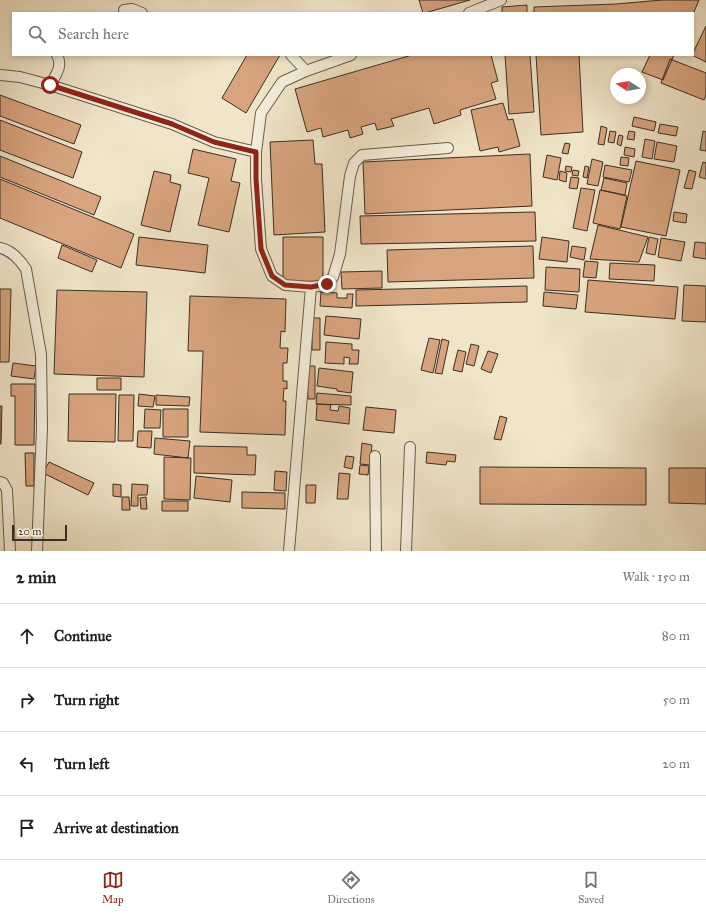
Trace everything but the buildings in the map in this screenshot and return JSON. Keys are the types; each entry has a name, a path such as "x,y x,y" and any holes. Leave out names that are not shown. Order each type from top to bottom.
{"lane":[{"path":"471,12 501,0"},
{"path":"124,10 132,9 140,12"},
{"path":"50,85 59,70 60,60 58,56"},
{"path":"292,56 306,71"},
{"path":"348,56 306,71 282,82 261,113 256,152 256,179 261,249 272,276 285,285 311,287 327,284 333,277 340,254 350,176 354,163 362,155 448,148"},
{"path":"0,75 20,77 50,85 172,124 214,142 256,152"},
{"path":"0,248 4,249 19,260 26,269 41,354 42,428 37,551"},
{"path":"289,551 311,287"},
{"path":"406,551 410,447"},
{"path":"375,456 376,551"},
{"path":"0,482 3,482 7,490 10,551"}],"route":[{"path":"50,85 172,124 214,142 256,152 256,179 261,249 272,276 285,285 311,287 327,284"}]}
